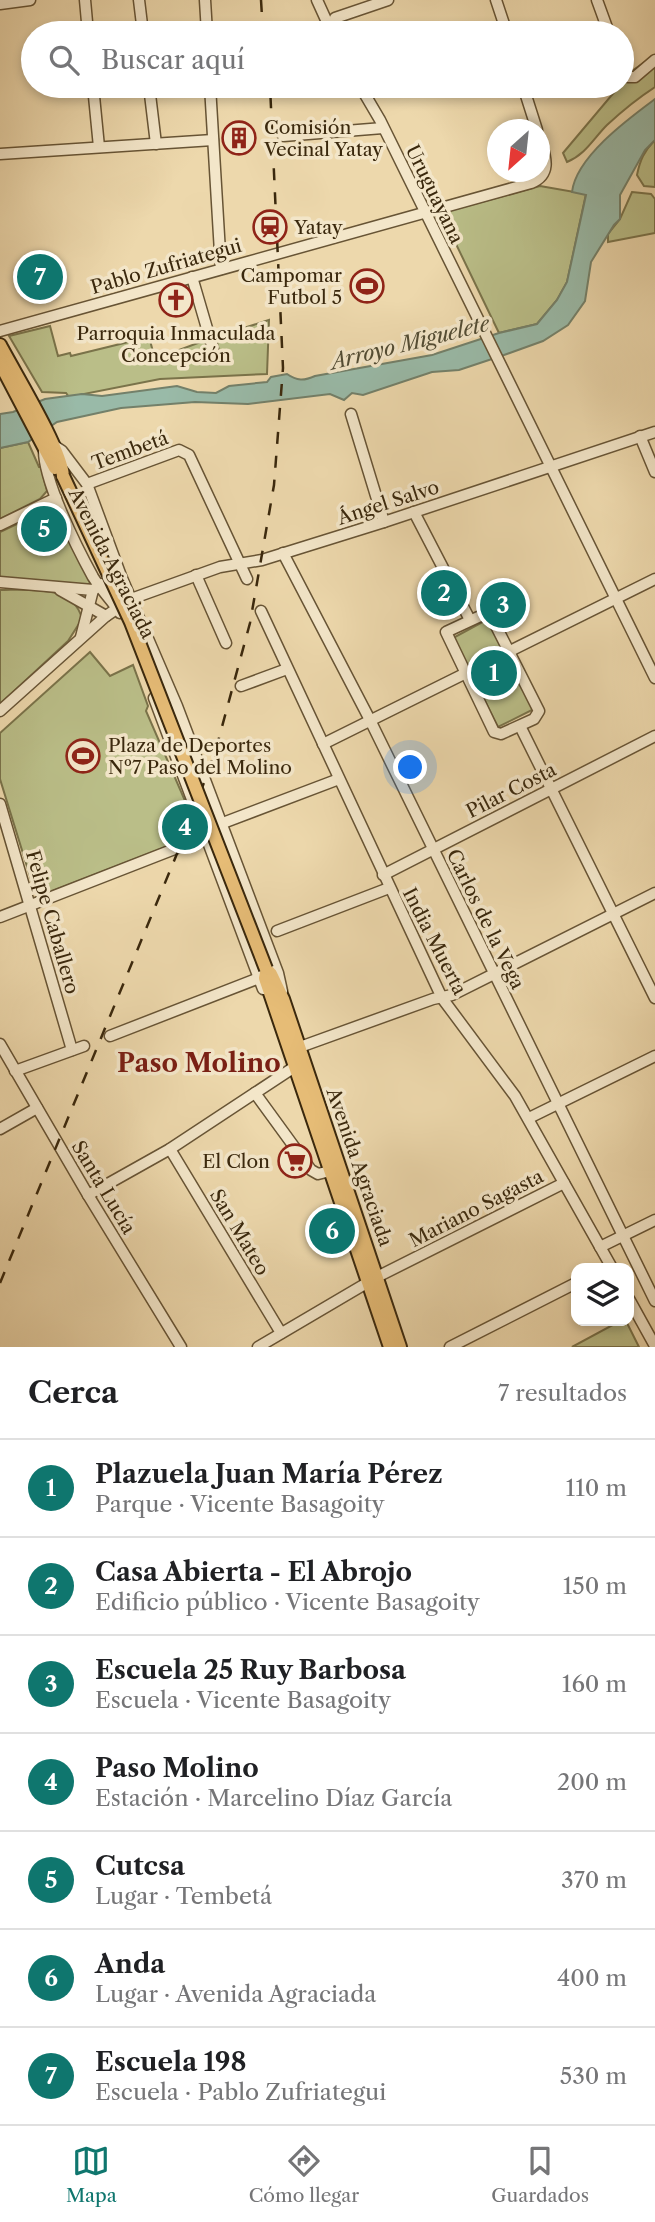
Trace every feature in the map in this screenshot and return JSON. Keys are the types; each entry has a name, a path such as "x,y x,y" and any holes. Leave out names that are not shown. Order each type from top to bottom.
{"main road":[{"name":"Avenida Agraciada","path":"0,345 24,400 48,447 62,467 63,476 131,622 263,974 279,1003 300,1058 373,1280 390,1347"},
{"name":"Avenida Agraciada","path":"0,363 24,400"},
{"name":"Avenida Agraciada","path":"279,1003 300,1058 330,1171 400,1347"}],"street":[{"path":"0,4 30,0"},
{"path":"85,0 87,21"},
{"path":"139,0 142,21"},
{"path":"205,0 206,21"},
{"path":"317,0 327,21"},
{"path":"335,18 388,0"},
{"path":"496,0 503,21"},
{"path":"597,0 605,21"},
{"path":"634,77 655,60"},
{"path":"94,98 99,147"},
{"path":"150,98 156,144"},
{"path":"211,98 221,269"},
{"name":"Uruguayana","path":"367,98 655,678"},
{"path":"527,98 534,119"},
{"path":"283,136 382,124"},
{"path":"0,154 214,140"},
{"name":"Pablo Zufriategui","path":"0,331 533,182"},
{"path":"192,277 213,349"},
{"path":"351,414 384,522"},
{"name":"Ángel Salvo","path":"0,711 106,616 131,599 196,575 239,562 257,561 384,522 655,432"},
{"path":"640,436 655,472"},
{"name":"Avenida Agraciada","path":"263,974 125,622 116,608 96,588 57,499 44,464 48,447 62,451 87,484 121,576 177,706 278,972 279,1003"},
{"name":"Tembetá","path":"87,484 178,450 184,451 189,454 239,562"},
{"path":"0,525 57,499"},
{"path":"414,512 470,620"},
{"name":"Carlos de la Vega","path":"283,553 370,720 655,1301"},
{"path":"239,562 247,579"},
{"path":"196,575 226,643"},
{"path":"0,582 57,588 96,588 121,576"},
{"path":"510,651 655,579"},
{"path":"57,588 106,616"},
{"path":"81,638 96,588"},
{"name":"India Muerta","path":"261,611 442,998 529,1118 607,1263"},
{"path":"489,612 510,651 539,706 539,711 534,719 501,734 494,732 446,632 489,612"},
{"path":"241,686 287,669"},
{"path":"323,744 466,673"},
{"path":"520,726 655,998"},
{"name":"Pilar Costa","path":"383,875 655,736"},
{"path":"0,917 208,836 210,828 339,779"},
{"name":"Felipe Caballero","path":"0,804 72,1050"},
{"path":"277,932 389,888"},
{"path":"88,1195 170,1149 254,1093 300,1058 494,974 655,892"},
{"path":"110,1036 263,974"},
{"name":"Santa Lucía","path":"0,1044 181,1347"},
{"path":"15,1070 84,1046"},
{"path":"529,1118 655,1056"},
{"path":"254,1093 311,1170 318,1174 330,1171"},
{"path":"0,1129 37,1108"},
{"name":"San Mateo","path":"170,1149 281,1333"},
{"name":"Mariano Sagasta","path":"258,1347 373,1280 564,1183"},
{"path":"600,1247 655,1220"},
{"path":"450,1347 571,1286"},
{"path":"634,1308 655,1346"}],"green space":[{"path":"655,55 655,87 618,115 584,150 567,162 563,153 609,98 634,98 634,70"},
{"path":"655,140 655,187 644,186 637,175 638,170 645,152"},
{"path":"540,186 586,194 567,282 557,300 537,324 499,333 441,213"},
{"path":"632,192 651,194 655,199 655,233 608,242 608,234 620,219"},
{"path":"269,320 267,374 160,379 69,397 66,393 42,392 9,336 50,326 58,356 70,353 71,356 149,337 155,359"},
{"path":"28,442 41,467 47,491 40,499 0,519 0,448"},
{"path":"53,507 56,508 91,579 89,585 0,579 0,532"},
{"path":"0,590 36,590 60,594 70,600 82,619 68,641 0,704"},
{"path":"488,619 536,708 498,727 453,638"},
{"name":"Plaza de Deportes Nº7 Paso del Molino","path":"90,652 110,676 133,665 148,706 146,711 186,803 171,845 45,894 34,889 0,779 0,733"},
{"path":"611,1326 628,1326 639,1347 572,1347"}],"shaded area":[{"path":"655,99 655,140 645,150 620,195 620,219 591,262 585,301 568,325 543,341 459,370 432,372 363,395 352,393 344,400 330,394 248,404 195,402 121,408 57,422 28,442 0,448 0,414 13,412 45,399 82,394 102,396 177,386 197,392 216,393 229,386 267,382 271,377 287,374 304,379 432,355 499,333 537,324 557,300 567,282 586,195 572,192 576,179 593,152"}],"railway":[{"path":"261,0 262,21"},
{"path":"0,1283 188,827 216,749 250,623 274,485 283,368 271,98"}],"place":[{"name":"Comisión Vecinal Yatay","path":"239,138"},
{"name":"Yatay","path":"270,227"},
{"name":"Escuela 198","path":"40,277"},
{"name":"Campomar Futbol 5","path":"367,286"},
{"name":"Parroquia Inmaculada Concepción","path":"176,300"},
{"name":"Cutcsa","path":"44,529"},
{"name":"Casa Abierta - El Abrojo","path":"444,593"},
{"name":"Escuela 25 Ruy Barbosa","path":"503,605"},
{"name":"Plazuela Juan María Pérez","path":"494,673"},
{"name":"Plaza de Deportes Nº7 Paso del Molino","path":"83,756"},
{"name":"Paso Molino","path":"185,827"},
{"name":"El Clon","path":"295,1161"},
{"name":"Anda","path":"332,1231"}],"district":[{"name":"Paso Molino","path":"199,1063"}],"water label":[{"name":"Arroyo Miguelete","path":"410,343"}]}
